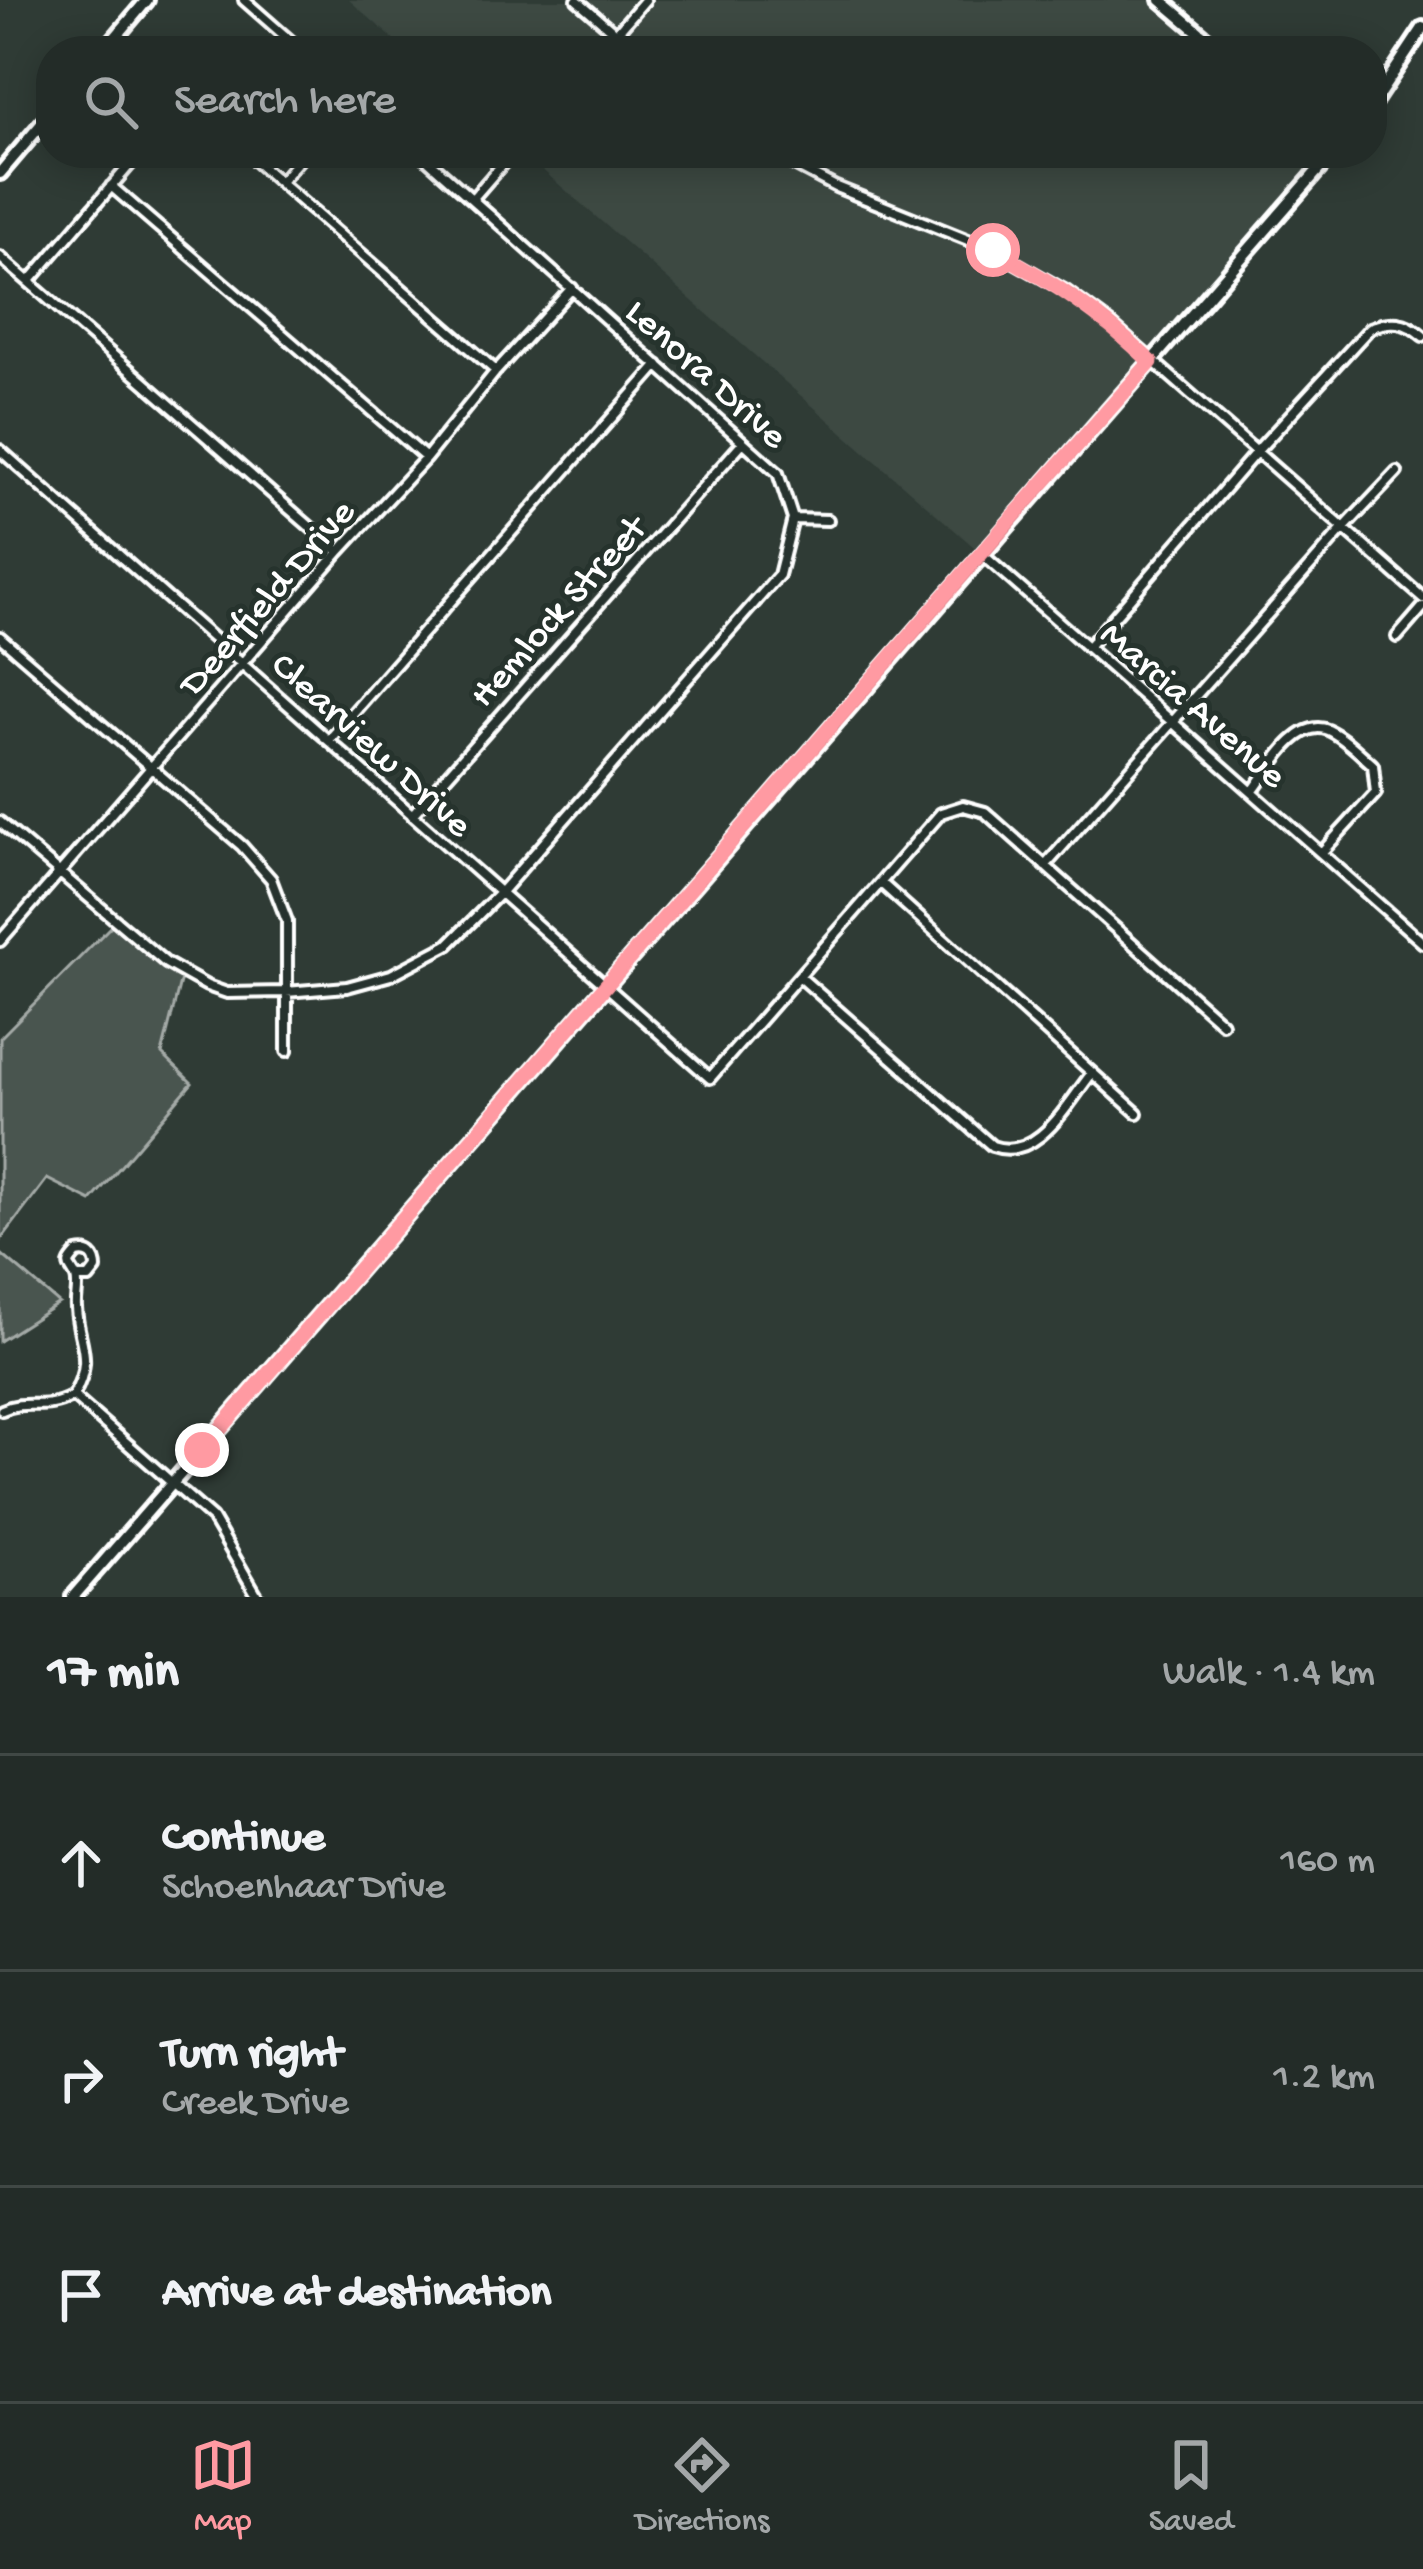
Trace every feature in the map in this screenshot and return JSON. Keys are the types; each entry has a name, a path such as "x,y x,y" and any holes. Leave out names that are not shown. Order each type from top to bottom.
{"street":[{"path":"117,36 147,0"},
{"path":"244,0 285,36"},
{"path":"577,0 618,36"},
{"path":"616,34 645,0"},
{"path":"1161,0 1203,36"},
{"path":"1387,82 1423,28"},
{"path":"0,173 36,131"},
{"path":"28,282 127,168"},
{"path":"264,168 496,371"},
{"path":"280,182 292,168"},
{"name":"Lenora Drive","path":"437,168 778,473 793,519"},
{"path":"472,198 499,168"},
{"path":"800,168 993,250 1066,291 1112,325 1423,603 1397,637"},
{"path":"73,1597 1320,168"},
{"path":"111,186 425,458"},
{"path":"0,257 339,552"},
{"name":"Deerfield Drive","path":"0,941 572,288"},
{"path":"1088,647 1370,328 1402,323 1423,336"},
{"path":"328,740 658,365"},
{"name":"Hemlock Street","path":"412,815 743,442"},
{"name":"Clearview Drive","path":"0,450 710,1078 799,976"},
{"path":"1045,866 1397,472"},
{"path":"0,822 166,963 227,993 347,986 391,974 448,945 500,893 779,574 793,519 828,520"},
{"name":"Marcia Avenue","path":"982,554 1423,943"},
{"path":"0,637 242,846 271,879 287,921 287,1051"},
{"path":"1253,791 1298,733 1313,727 1330,730 1373,765 1376,793 1322,853"},
{"path":"1092,1073 1035,1143 1008,1151 992,1146 799,976 941,813 963,806 985,812 1222,1023"},
{"path":"881,883 1137,1113"},
{"path":"0,1422 1,1408 58,1404 73,1396 80,1384 85,1344 76,1311 76,1278"},
{"path":"73,1396 212,1518 258,1597"}],"shaded area":[{"path":"349,0 1178,0 1216,36 390,36"},
{"path":"540,168 1320,168 982,554"},
{"path":"117,920 182,974 162,1054 192,1083 91,1201 47,1179 0,1241 0,1038"},
{"path":"0,1253 59,1303 0,1341"}],"route":[{"path":"202,1450 1151,362 1066,291 993,250"}]}
